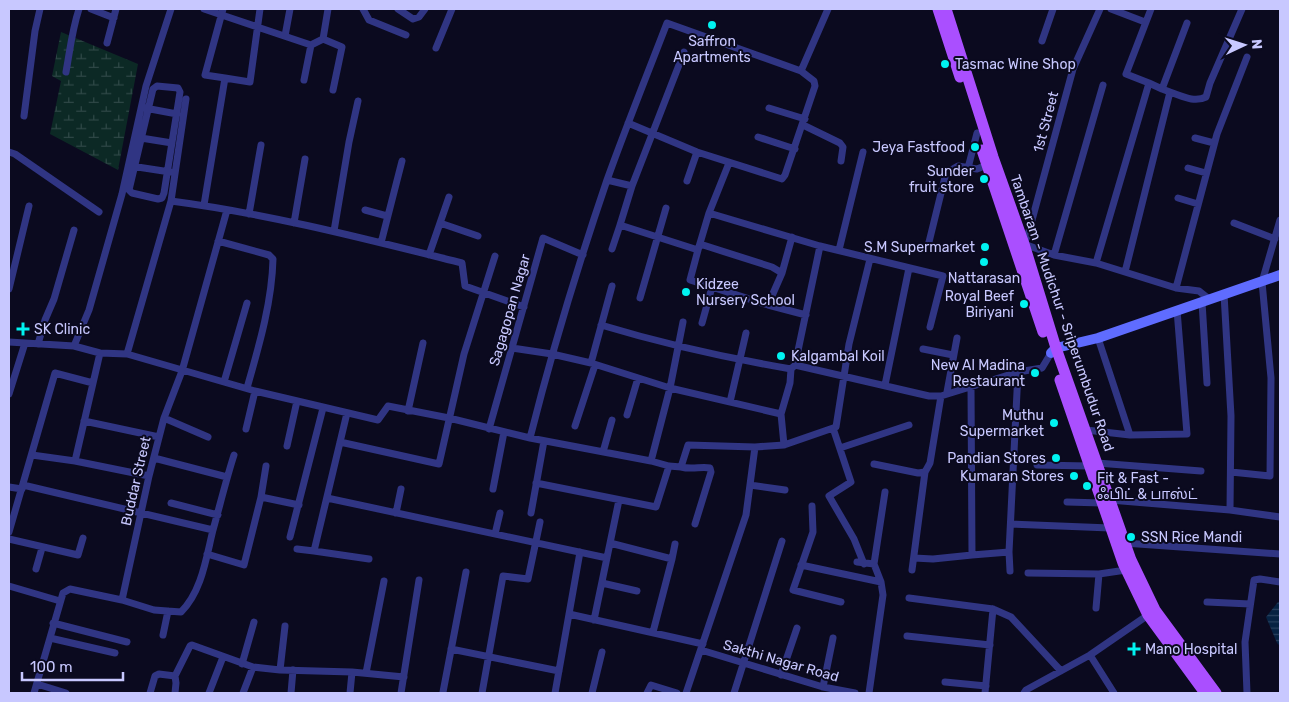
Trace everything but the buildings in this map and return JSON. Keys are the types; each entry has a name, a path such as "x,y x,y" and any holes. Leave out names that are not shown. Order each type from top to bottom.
{"main road":[{"name":"Tambaram - Mudichur - Sriperumbudur Road","path":"938,9 987,166 1019,246"},
{"name":"Tambaram - Mudichur - Sriperumbudur Road","path":"946,9 1019,246 1106,501 1152,612 1216,693"},
{"name":"Tambaram - Mudichur - Sriperumbudur Road","path":"1053,350 1086,430 1093,465"},
{"name":"Tambaram - Mudichur - Sriperumbudur Road","path":"1106,501 1110,528 1126,570 1205,693"}],"street":[{"path":"24,116 35,31 40,9"},
{"path":"66,72 72,41 72,29 79,9"},
{"path":"91,9 114,18"},
{"path":"107,43 116,9"},
{"path":"74,346 89,310 122,194 141,138 146,86 171,9"},
{"path":"204,9 222,12 311,45 323,39 342,47 333,90"},
{"path":"222,12 205,75 250,82 260,9"},
{"path":"285,36 290,9"},
{"path":"323,39 328,9"},
{"path":"363,9 369,20 406,35"},
{"path":"398,9 414,19 419,17 425,9"},
{"path":"436,48 452,9"},
{"path":"801,71 828,9"},
{"path":"1042,41 1053,9"},
{"name":"1st Street","path":"1019,246 1030,231 1073,69 1100,9"},
{"path":"1111,9 1145,22"},
{"path":"1151,9 1126,74 1194,100 1201,100 1206,97 1210,83 1242,9"},
{"path":"530,438 552,354 582,255 607,180 628,123 667,23 801,71 814,81 815,86 804,122 782,179 697,152 628,123"},
{"path":"1162,89 1187,23"},
{"path":"304,80 311,45"},
{"path":"612,249 632,186 684,52"},
{"path":"1176,288 1214,143 1246,57"},
{"path":"204,205 225,78"},
{"path":"1096,263 1148,83"},
{"path":"1054,255 1103,85"},
{"path":"155,86 178,88 180,92 177,114 162,198 158,199 130,192 131,166 145,108 155,86"},
{"path":"1125,272 1170,92"},
{"path":"127,354 172,201 186,99"},
{"path":"334,231 358,100"},
{"path":"145,108 177,114"},
{"path":"769,108 804,122 840,143 844,151 841,161"},
{"path":"968,168 977,133"},
{"path":"758,136 795,149"},
{"path":"141,138 172,143"},
{"path":"1195,138 1214,143"},
{"path":"249,214 261,145"},
{"path":"9,152 15,154 99,212"},
{"path":"687,181 697,152"},
{"path":"839,250 863,152"},
{"path":"294,223 305,159"},
{"path":"381,242 402,161"},
{"path":"729,163 709,213 690,280 768,306 806,315"},
{"path":"131,166 176,172"},
{"path":"929,242 946,173 958,166 977,169 987,166"},
{"path":"1188,168 1206,173"},
{"path":"607,180 632,186"},
{"path":"429,255 449,196"},
{"path":"1178,198 1198,204"},
{"path":"172,201 204,205 334,231 462,264 465,286 524,306"},
{"path":"9,289 29,206"},
{"path":"640,298 666,208"},
{"name":"Buddar Street","path":"122,600 149,476 164,418 182,370 227,210"},
{"path":"365,210 388,216"},
{"path":"709,213 820,246 943,276 930,327"},
{"path":"1231,472 1270,476 1272,378 1262,282 1280,220"},
{"path":"440,224 478,236"},
{"path":"1234,224 1274,239"},
{"path":"620,225 772,267 782,273"},
{"path":"38,344 54,299 74,230"},
{"path":"768,306 782,273 792,237"},
{"name":"Sagagopan Nagar","path":"490,429 543,238 582,255"},
{"path":"218,241 269,254 273,259 270,290 260,344 247,388"},
{"path":"784,445 781,414 806,315 820,246"},
{"path":"1019,246 1096,263 1176,288 1199,291 1206,300 1207,383"},
{"path":"340,442 440,464 464,354 495,256"},
{"path":"681,467 688,445 755,447 784,445 836,427 849,344 870,259"},
{"path":"885,386 909,268"},
{"path":"602,325 740,360 844,376 929,396 944,394 1018,372 1042,368 1053,350 1098,338 1280,275"},
{"path":"575,426 593,364 612,286"},
{"path":"702,323 712,287"},
{"path":"1224,294 1231,416 1230,510"},
{"path":"224,382 248,303"},
{"path":"1086,430 1130,435 1187,434 1177,310"},
{"path":"651,461 670,388 683,322"},
{"path":"730,402 746,333"},
{"path":"912,570 925,472 930,463 957,338"},
{"path":"1098,338 1130,435"},
{"path":"9,342 74,346 100,353 127,354 256,391 378,420 388,406 449,418 544,441 669,466 690,469 707,467 710,468 711,472 695,524"},
{"path":"9,394 25,343"},
{"path":"408,411 423,344"},
{"path":"512,348 552,354 593,364 670,388 781,414"},
{"path":"923,349 954,355"},
{"path":"75,461 100,353"},
{"path":"9,532 55,372 93,383"},
{"path":"1010,571 1010,524 1018,372"},
{"path":"627,415 638,378"},
{"path":"971,386 972,555"},
{"path":"246,429 256,391"},
{"path":"287,446 297,401"},
{"path":"290,537 323,408"},
{"path":"314,551 347,413"},
{"path":"164,418 208,437"},
{"path":"603,452 612,420"},
{"path":"84,421 159,437"},
{"path":"840,448 909,425"},
{"path":"833,428 851,482 829,496 854,539 860,563 874,564"},
{"path":"492,489 504,432"},
{"path":"531,513 544,441"},
{"path":"686,693 746,515 755,447"},
{"path":"32,455 75,461 149,476"},
{"path":"34,693 60,601 63,593 70,589 122,600 154,610 181,612 188,606 201,578 234,455"},
{"path":"154,458 227,477"},
{"path":"874,464 918,473 925,472"},
{"path":"1037,465 1093,465 1201,471"},
{"path":"207,554 244,565 261,497 266,466"},
{"path":"536,483 656,507 669,466"},
{"path":"750,485 785,490"},
{"path":"9,487 22,487 213,530"},
{"path":"396,513 401,489"},
{"path":"869,693 883,595 881,582 874,564 885,492"},
{"path":"261,497 299,505"},
{"path":"327,498 607,558"},
{"path":"594,620 619,500"},
{"path":"1067,502 1106,501 1230,510 1280,517"},
{"path":"171,503 218,515"},
{"path":"812,506 813,532 793,590 841,602"},
{"path":"495,534 500,514"},
{"path":"482,693 503,576 528,579 540,522"},
{"path":"1010,524 1110,528"},
{"path":"9,539 42,548 78,554 83,538"},
{"path":"734,693 782,541"},
{"path":"610,543 672,559"},
{"path":"1124,543 1280,554"},
{"path":"653,632 675,544"},
{"path":"36,569 42,548"},
{"path":"297,549 368,559"},
{"path":"555,693 580,552"},
{"path":"914,558 933,559 1009,552"},
{"path":"801,565 881,582"},
{"path":"1028,573 1099,574 1126,570"},
{"path":"443,692 466,572"},
{"path":"1096,608 1099,574"},
{"path":"402,693 419,580"},
{"path":"1247,693 1245,642 1254,580 1280,582"},
{"path":"366,673 384,581"},
{"path":"602,583 637,591"},
{"path":"9,586 60,601"},
{"path":"909,598 993,609 1011,617 1061,670"},
{"path":"1207,602 1250,604"},
{"path":"945,682 985,689 993,609"},
{"path":"163,635 168,611"},
{"path":"1024,693 1026,690 1090,655 1152,612"},
{"name":"Sakthi Nagar Road","path":"569,614 653,632 702,647 744,664 823,687 855,693"},
{"path":"242,664 254,622"},
{"path":"54,624 127,642"},
{"path":"280,670 285,626"},
{"path":"781,675 797,628"},
{"path":"907,636 990,644"},
{"path":"50,638 114,653"},
{"path":"823,687 834,638"},
{"path":"175,693 175,676 190,645 253,667 280,670 352,672 404,677"},
{"path":"451,649 559,671"},
{"path":"592,693 602,652"},
{"path":"1090,655 1114,693"},
{"path":"209,693 223,657"},
{"path":"243,693 253,667"},
{"path":"291,693 293,670"},
{"path":"350,693 352,672"},
{"path":"150,693 156,676 175,676"},
{"path":"37,684 66,693"},
{"path":"647,693 651,685 677,693"}],"green space":[{"path":"61,32 138,64 118,170 50,134 61,81 52,76"}],"water":[{"path":"1278,602 1280,603 1280,646 1266,617"}],"place":[{"name":"Saffron Apartments","path":"712,25"},
{"name":"Tasmac Wine Shop","path":"945,64"},
{"name":"Jeya Fastfood","path":"975,147"},
{"name":"Sunder fruit store","path":"984,179"},
{"name":"S.M Supermarket","path":"985,247"},
{"name":"Nattarasan","path":"984,262"},
{"name":"Kidzee Nursery School","path":"686,292"},
{"name":"Royal Beef Biriyani","path":"1024,304"},
{"name":"SK Clinic","path":"23,329"},
{"name":"Kalgambal Koil","path":"781,356"},
{"name":"New Al Madina Restaurant","path":"1035,373"},
{"name":"Muthu Supermarket","path":"1054,423"},
{"name":"Pandian Stores","path":"1056,458"},
{"name":"Kumaran Stores","path":"1074,476"},
{"name":"Fit & Fast - ஃபிட் & பாஸ்ட்","path":"1087,486"},
{"name":"SSN Rice Mandi","path":"1131,537"},
{"name":"Mano Hospital","path":"1134,649"}]}
